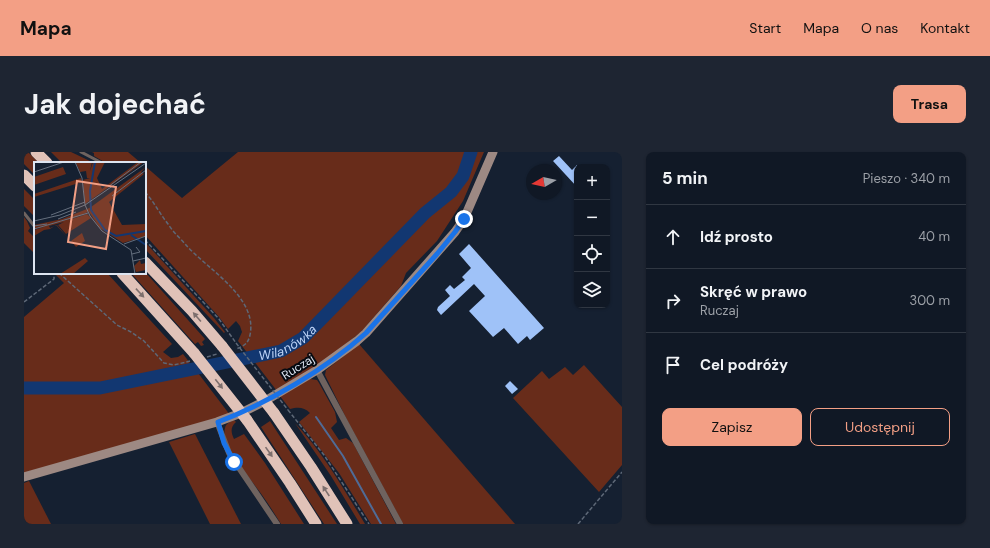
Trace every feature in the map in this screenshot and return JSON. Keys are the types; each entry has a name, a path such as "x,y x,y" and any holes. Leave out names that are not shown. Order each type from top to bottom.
{"highway":[{"path":"36,152 46,162"},
{"path":"24,175 34,185"},
{"path":"146,263 192,311 225,350 274,413 348,524"},
{"path":"123,274 197,357 247,420 316,524"}],"street":[{"name":"Ruczaj","path":"24,477 218,422 242,413 265,401 317,370 366,333 455,232 464,219 493,152"},
{"path":"317,370 400,524"},
{"path":"218,422 228,453 277,524"}],"lane":[{"path":"81,152 100,162"},
{"path":"24,213 34,225"}],"path":[{"path":"60,274 117,325 144,341 164,363 174,365 197,357 244,347 248,341 251,320 239,297 212,268 192,253 168,224 146,193"},
{"path":"146,241 219,319 236,343 324,455 369,524"},
{"path":"24,302 54,279 54,274"},
{"path":"578,524 622,472"}],"shaded area":[{"path":"24,152 28,152 38,162 34,162 34,174 24,164"},
{"path":"51,152 71,152 90,161 90,162 61,162"},
{"path":"92,152 128,152 140,162 104,162 94,156 94,153"},
{"path":"238,152 484,152 463,201 437,241 406,273 401,286 361,332 316,367 277,391 253,360 273,356 292,349 317,330 338,306 334,302 305,332 292,342 249,355 238,341 242,332 236,321 228,329 146,236 146,167 182,198"},
{"path":"24,189 34,199 34,216 24,206"},
{"path":"24,217 30,228 28,231 34,237 34,253 24,243"},
{"path":"146,243 214,318 225,332 224,333 146,250"},
{"path":"146,273 205,339 202,342 204,345 201,346 198,342 195,344 132,274"},
{"path":"55,274 108,274 172,344 163,352 171,358 178,357 183,354 193,367 162,374 165,378 198,373 230,415 24,473 24,317 64,283"},
{"path":"359,344 515,524 403,524 347,420 325,375 326,370"},
{"path":"584,365 622,407 622,465 599,492 513,398 542,371 549,379 565,367 573,375"},
{"path":"310,379 317,380 335,412 337,422 331,428 339,440 346,438 353,443 396,524 371,524 339,473 299,422 310,413 301,408 290,409 280,396"},
{"path":"234,420 236,422 233,426 232,435 234,439 244,434 265,463 304,524 281,524 238,462 227,443 225,435 226,425"},
{"path":"270,421 337,524 324,524 261,427"},
{"path":"295,423 315,446 365,524 360,524 331,476"},
{"path":"195,434 241,524 210,524 169,442"},
{"path":"29,481 51,524 24,524 24,483"}],"building":[{"path":"559,156 572,170 574,168 574,184 562,171 562,164 556,164 553,161"},
{"path":"469,244 544,328 530,340 527,336 518,344 504,328 493,337 469,311 485,296 474,284 441,315 437,310 438,307 450,296 445,290 450,285 454,289 465,280 462,277 471,268 459,254"},
{"path":"510,381 518,389 512,394 505,386"}],"waterway":[{"name":"Wilanówka","path":"24,388 100,388 281,351 303,338 425,213 451,192 463,176 471,152"},
{"path":"316,417 343,456 381,524"}],"route":[{"path":"234,462 228,453 218,422 242,413 265,401 317,370 357,341 366,333 437,254 464,219"}]}
